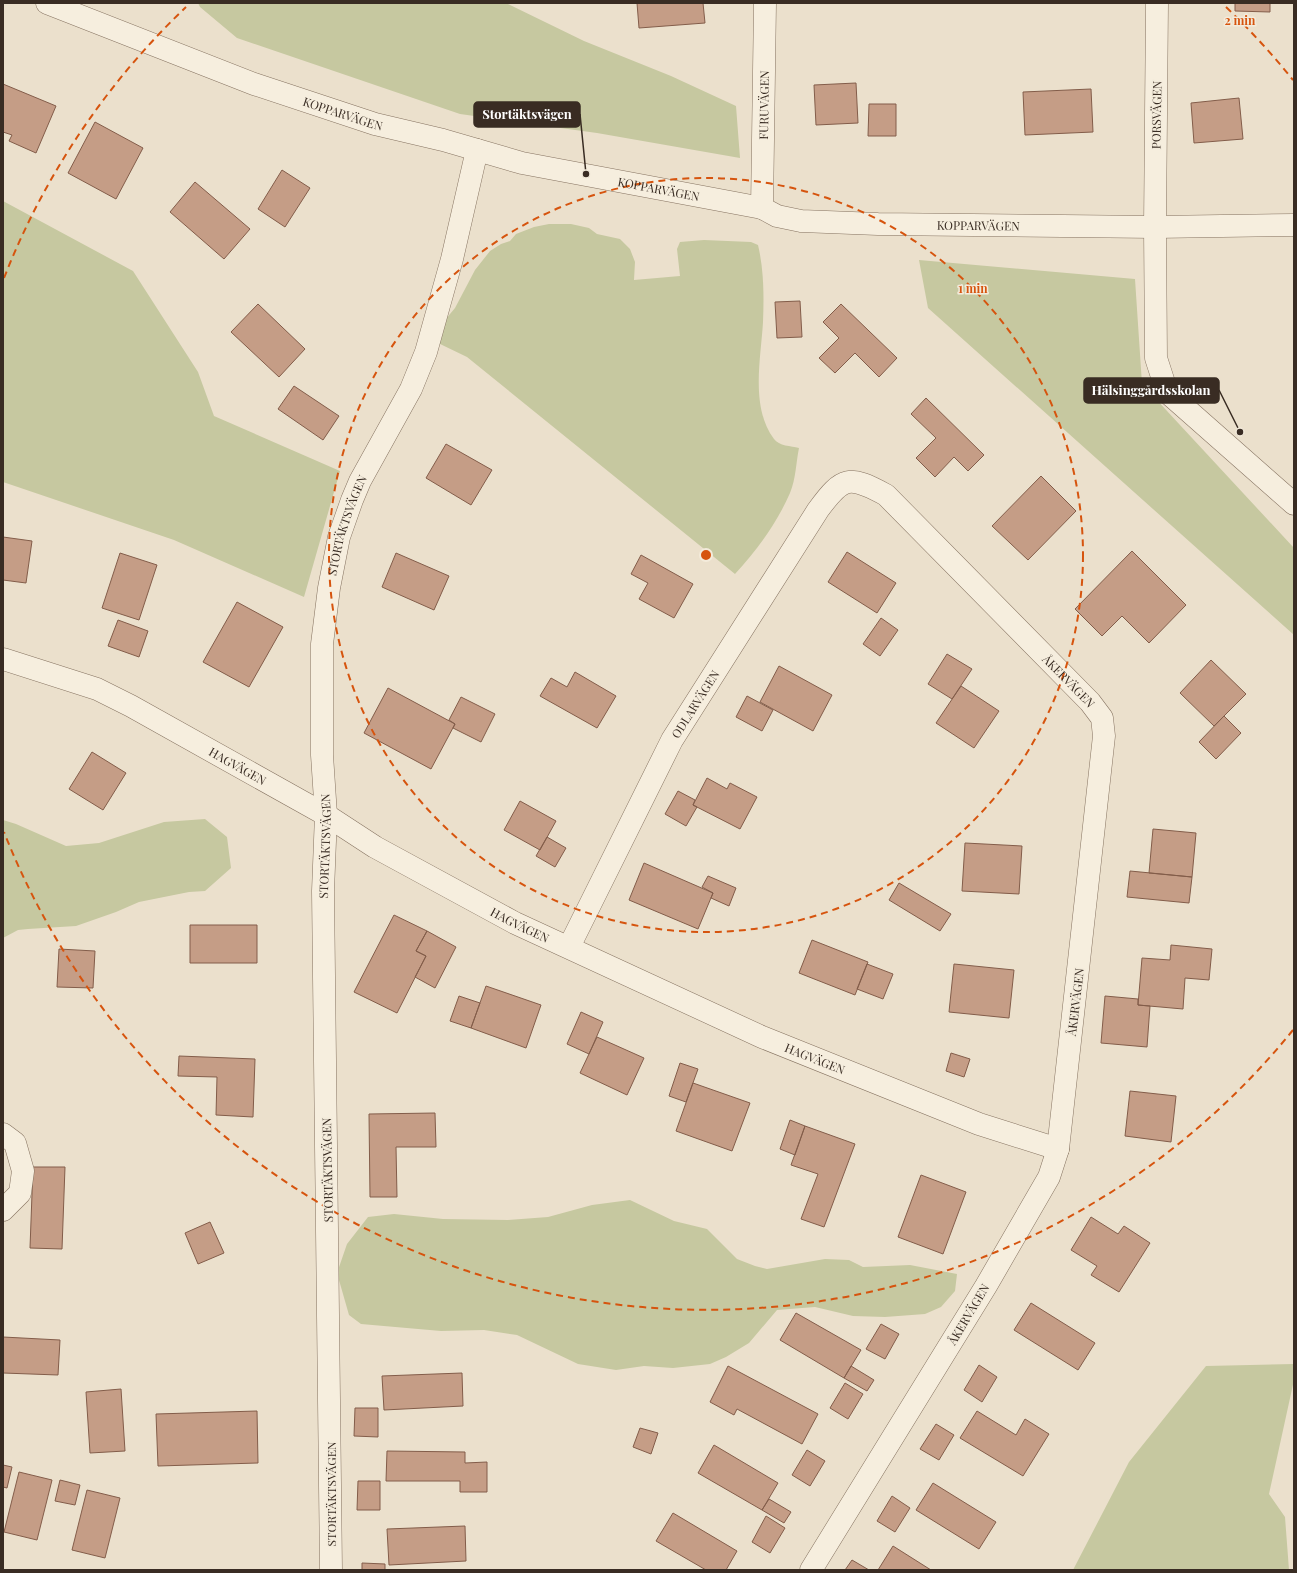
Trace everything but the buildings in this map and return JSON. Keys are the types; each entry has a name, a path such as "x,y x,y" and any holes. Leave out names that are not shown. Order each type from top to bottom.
{"street":[{"name":"KOPPARVÄGEN","path":"47,3 254,84 375,124 522,163 762,208 777,216 808,221 894,224 1155,227 1294,225"},
{"name":"FURUVÄGEN","path":"762,208 765,3"},
{"name":"PORSVÄGEN","path":"1157,3 1155,227 1156,358 1167,392 1294,504"},
{"name":"STORTÄKTSVÄGEN","path":"331,1570 322,891 326,815 322,755 322,644 329,588 339,537 360,481 410,388 426,352 452,259 477,150"},
{"name":"ÅKERVÄGEN","path":"811,1570 986,1286 1049,1177 1058,1148 1098,802 1104,736 1102,718 1090,702 886,495 865,483 856,481 849,482"},
{"name":"ODLARVÄGEN","path":"568,947 672,740 818,510 833,490 849,482"},
{"name":"HAGVÄGEN","path":"3,659 90,687 131,706 326,815 355,835 515,923 762,1038 979,1124 1058,1148"},
{"path":"3,1134 15,1143 23,1171 20,1193 3,1210"}],"green space":[{"path":"198,3 506,3 584,41 671,76 736,106 740,158 597,133 460,114 237,38 200,7"},
{"path":"3,201 133,271 198,372 214,416 340,471 304,597 174,540 3,482"},
{"path":"549,224 571,224 589,228 597,234 620,239 630,249 635,262 634,280 680,276 677,249 680,242 704,240 751,242 758,245 763,293 763,322 759,366 759,397 762,412 767,426 776,441 799,448 794,482 785,504 766,536 735,574 467,357 438,343 445,320 455,308 475,270 490,251 501,244 510,241 516,234 534,227"},
{"path":"919,260 1135,279 1142,384 1294,548 1294,635 928,308"},
{"path":"205,819 227,837 231,868 205,891 189,892 139,902 76,926 18,930 3,938 3,820 16,824 66,846 99,843 164,822"},
{"path":"630,1200 674,1221 707,1229 737,1259 755,1266 767,1269 825,1259 849,1260 863,1267 910,1265 957,1274 955,1291 941,1307 925,1314 885,1317 853,1316 815,1307 777,1310 749,1343 726,1357 710,1364 673,1368 644,1366 616,1370 578,1364 517,1335 484,1330 441,1331 361,1324 349,1315 337,1273 347,1244 368,1217 394,1214 443,1219 508,1220 548,1217 592,1205"},
{"path":"1294,1364 1294,1380 1269,1494 1285,1517 1289,1570 1073,1570 1129,1462 1206,1366"}],"place":[{"name":"Stortäktsvägen","path":"586,174"},
{"name":"Hälsinggårdsskolan","path":"1240,432"}]}
